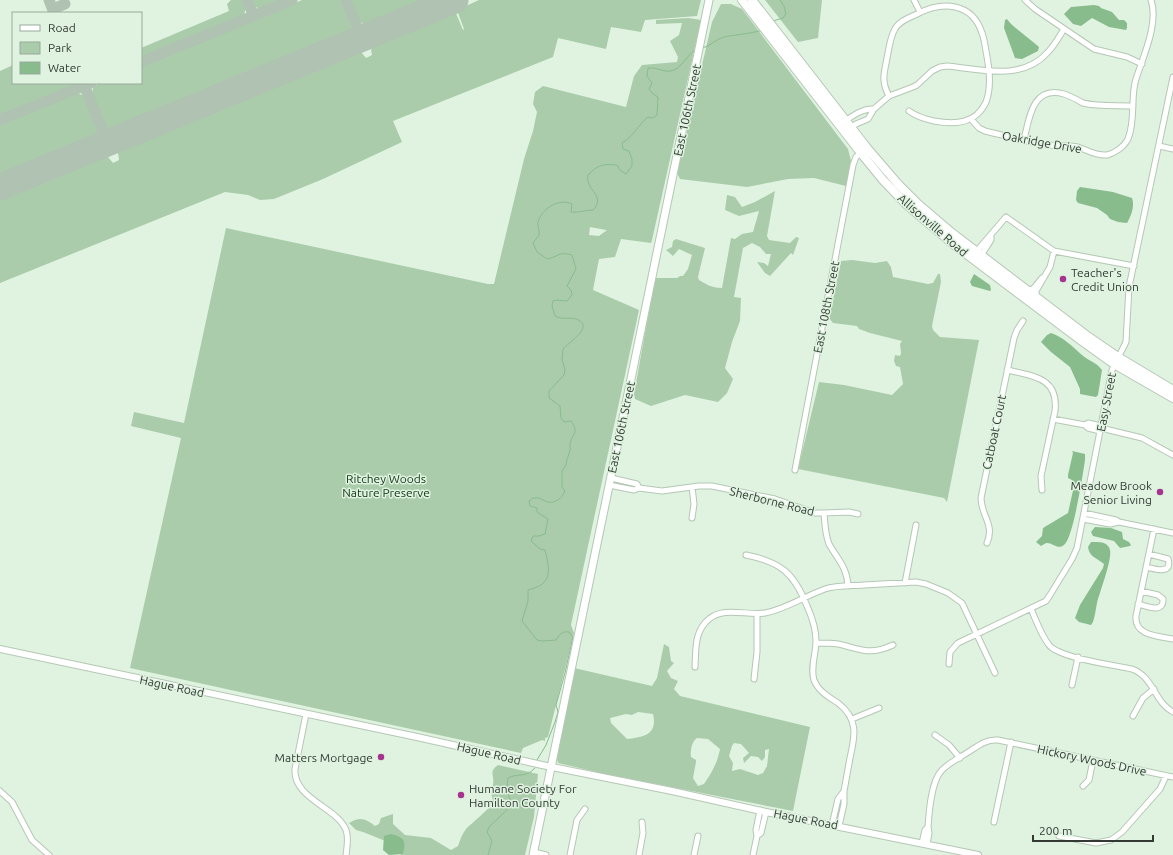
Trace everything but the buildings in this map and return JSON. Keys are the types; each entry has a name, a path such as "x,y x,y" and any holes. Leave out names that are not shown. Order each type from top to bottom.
{"main road":[{"name":"East 106th Street","path":"533,854 709,0"},
{"name":"Allisonville Road","path":"742,0 761,18 864,150 918,204 977,257 1116,360 1173,398"},
{"name":"Allisonville Road","path":"752,0 761,18"},
{"name":"Allisonville Road","path":"977,257 1036,297 1116,360 1173,390"}],"street":[{"path":"914,0 920,12"},
{"path":"1025,0 1064,30 1094,49 1127,57 1142,64"},
{"name":"Oakridge Drive","path":"971,119 979,128 985,131 1024,140 1053,146 1076,147 1101,155 1114,152 1121,147 1127,139 1133,116 1134,87 1146,54 1154,13 1151,0"},
{"path":"889,96 883,79 892,34 897,25 903,20 932,7 949,6 966,12 973,18 982,33 989,71 986,101 971,119 961,122 947,123 919,117 909,111"},
{"path":"848,130 868,119 874,110 889,96 917,85 932,71 943,66 989,71 1013,71 1034,64 1049,52 1064,30"},
{"name":"Easy Street","path":"949,664 949,656 955,646 1031,609 1047,599 1072,560 1077,548 1111,376 1116,360 1125,345 1127,338 1129,293 1173,77"},
{"path":"1024,140 1032,107 1038,99 1044,95 1051,93 1063,94 1088,103 1133,106"},
{"path":"842,123 856,114 871,109 874,110"},
{"path":"1159,146 1173,149"},
{"name":"East 108th Street","path":"795,470 853,165 856,158 864,150"},
{"path":"977,257 992,240 991,236 1006,216 1054,251 1134,266"},
{"path":"1036,297 1036,291 1050,267 1054,251"},
{"path":"1026,290 1033,289 1044,276"},
{"name":"Catboat Court","path":"987,543 990,536 990,527 982,509 980,498 1015,333 1023,321"},
{"path":"1007,370 1046,381 1053,390 1056,400 1041,476 1042,490"},
{"path":"1053,419 1085,425 1088,423 1101,428 1142,438 1173,455"},
{"name":"Sherborne Road","path":"610,482 634,490 639,488 662,491 708,486 774,499 809,512 824,513 842,511 858,514"},
{"path":"692,487 694,504 692,518"},
{"path":"824,513 825,528 828,540 844,567 848,586"},
{"path":"1084,516 1110,524 1119,522 1173,533"},
{"path":"905,583 916,525"},
{"path":"1154,529 1136,618 1139,628 1147,633 1173,639"},
{"path":"1146,566 1166,570 1170,569 1171,566 1168,559 1149,554"},
{"path":"746,555 768,560 783,569 795,582 804,598 813,622 816,643 813,671 816,685 843,707 852,719 854,741 839,826"},
{"path":"695,667 698,634 703,625 709,619 723,613 757,614 772,611 825,589 848,586 923,583 955,597 964,607 995,673"},
{"path":"1138,604 1157,608 1163,603 1163,599 1158,594 1141,591"},
{"path":"1031,609 1045,640 1051,648 1060,653 1137,670 1146,677 1166,708 1173,712"},
{"path":"754,679 757,646 757,614"},
{"path":"816,643 838,644 868,651 884,649 893,645"},
{"name":"Hague Road","path":"0,649 440,742 551,767 978,855"},
{"path":"1072,685 1078,657"},
{"path":"1133,716 1143,698 1154,690"},
{"path":"852,719 879,708"},
{"path":"306,714 296,770 296,781 303,790 345,827 348,839 346,855"},
{"path":"935,735 949,745 960,758"},
{"name":"Hickory Woods Drive","path":"925,844 929,833 929,813 938,776 944,768 987,741 995,740 1011,742 1173,777"},
{"path":"994,822 1011,742"},
{"path":"1083,786 1089,780 1093,760"},
{"path":"1059,836 1096,843 1105,842 1114,838 1122,832 1160,789 1166,776"},
{"path":"0,791 12,802 32,840 49,855"},
{"path":"832,825 838,799 844,791"},
{"path":"570,855 577,820 585,809"},
{"path":"753,855 757,836 761,833 763,811"},
{"path":"639,855 643,833 642,822"},
{"path":"694,855 698,836"},
{"path":"533,854 546,855"}],"green space":[{"path":"231,0 243,0 245,7 244,15 142,58 142,48 229,11 227,4"},
{"path":"251,0 282,0 260,9 254,6"},
{"path":"302,0 342,0 352,25 347,34 113,131 107,129 92,95 93,89 98,84 142,84 142,66"},
{"path":"350,0 431,0 369,25 358,20"},
{"path":"479,0 701,0 697,16 645,20 641,32 611,27 606,49 558,38 553,57 393,121 402,142 323,179 274,199 260,200 248,195 225,192 0,283 0,198 102,155 108,157 113,163 119,160 118,153 121,148 355,51 361,52 366,58 372,55 371,50 375,43 454,10 463,30 464,29 457,10"},
{"path":"765,0 822,0 818,38 798,42"},
{"path":"721,4 731,4 742,9 848,149 851,161 846,186 814,178 788,179 747,187 680,179 677,173 712,22"},
{"name":"Ritchey Woods Nature Preserve","path":"688,18 701,20 651,243 621,239 615,257 599,259 593,290 639,310 571,625 574,633 548,737 545,738 545,741 542,740 523,748 521,753 130,668 181,438 131,426 134,412 184,423 226,228 488,284 494,284 524,159 533,131 537,112 533,104 535,92 543,86 626,107 634,76 642,65 677,62 678,57 670,41 679,35 682,23 656,24 656,20","holes":["590,227 607,230 599,236 589,235"]},
{"path":"12,65 12,84 74,84 73,86 0,116 0,71"},
{"path":"76,93 85,97 98,128 98,134 95,138 0,177 0,124"},
{"path":"775,191 767,236 769,240 790,243 796,237 799,238 793,255 791,253 770,276 765,273 757,262 764,263 768,266 771,254 766,254 760,247 752,243 743,248 734,297 741,298 740,321 732,342 725,368 733,379 727,393 718,402 685,395 651,406 635,399 634,394 655,278 677,278 683,276 688,269 692,255 679,249 673,256 666,250 672,247 673,241 676,239 705,248 698,277 699,280 710,286 722,288 731,238 735,239 742,234 753,232 759,211 739,216 725,210 727,195 735,197 742,207"},
{"path":"852,260 875,263 887,261 891,267 893,277 928,284 933,283 938,274 940,274 941,282 932,326 933,330 940,337 979,340 947,502 944,498 798,469 819,382 844,385 892,395 903,384 900,367 896,366 894,361 895,355 900,356 900,344 902,341 870,333 859,329 857,326 833,323 829,318 841,261"},
{"path":"664,644 669,647 671,661 674,663 667,671 671,678 678,681 674,689 680,696 810,727 793,811 605,774 558,763 557,759 574,668 652,686 657,678","holes":["638,712 653,714 654,721 651,731 644,736 627,739 611,723 610,718 626,714 632,715","697,738 708,739 720,749 716,764 709,776 704,784 698,786 693,778 696,760 691,757 694,741","734,743 741,744 749,753 743,758 744,763 751,756 758,757 762,761 765,757 765,750 769,749 767,766 763,773 758,775 740,769 732,771 733,763 729,756"]},
{"path":"498,765 538,774 534,817 525,855 401,855 393,844 356,830 349,823 363,819 375,826 379,824 381,818 393,814 393,824 405,835 431,838 451,850 458,846 466,829 492,805 491,788 493,785 493,770"}],"water":[{"path":"1094,5 1112,12 1119,20 1124,20 1127,23 1126,30 1109,27 1092,18 1081,26 1073,24 1064,14 1071,7"},
{"path":"1007,19 1012,25 1039,47 1038,51 1022,59 1015,58 1004,28 1005,20"},
{"path":"1080,187 1113,192 1132,198 1133,208 1127,223 1110,219 1097,208 1078,203 1076,200 1077,191"},
{"path":"974,274 990,285 990,291 972,286 970,282"},
{"path":"1051,333 1064,340 1102,370 1098,395 1096,397 1080,394 1080,389 1070,367 1041,342"},
{"path":"1072,451 1085,454 1085,460 1071,531 1064,545 1060,547 1049,543 1041,546 1036,542 1042,536 1043,528 1068,513 1074,486 1072,480 1068,478 1073,453"},
{"path":"1095,527 1111,528 1122,532 1123,539 1131,545 1120,548 1114,541 1093,536 1091,532"},
{"path":"1091,542 1100,542 1107,545 1110,550 1110,554 1108,567 1091,625 1079,622 1075,618 1080,605 1104,564 1090,553 1088,547"},
{"path":"391,834 402,838 404,843 403,854 389,855 383,850 384,836"}],"waterway":[{"path":"772,22 783,18 786,14 784,6 780,0"},
{"path":"702,48 724,37 762,30"},
{"path":"537,760 546,745 558,712 556,705 573,637 569,632 565,632 561,633 556,640 537,640 522,621 528,601 528,590 542,584 548,576 548,564 545,550 540,549 531,541 533,536 545,534 548,519 537,512 537,508 530,506 529,501 533,498 540,498 547,502 556,501 563,496 565,491 562,487 562,471 566,465 570,444 575,433 575,429 571,421 564,422 561,418 560,406 549,398 549,391 564,375 565,370 562,359 563,349 579,334 583,326 581,322 576,319 560,318 555,316 552,306 553,301 567,301 572,295 571,290 567,286 576,269 572,255 561,254 547,259 537,252 533,243 539,235 538,222 540,217 543,212 557,203 567,202 572,204 571,212 593,210 598,202 596,195 589,185 588,175 595,169 605,165 617,165 620,170 626,174 632,166 632,159 629,151 623,149 622,143 630,137 648,117 653,118 657,115 658,97 649,89 652,83 647,76 648,68 667,71 674,70 695,50"},
{"path":"488,855 492,841 487,832 489,827 512,805 508,792 508,778 528,773 535,768"}],"taxiway":[{"path":"49,0 54,12"},
{"path":"247,0 254,16"},
{"path":"142,62 292,0"},
{"path":"346,0 362,39"},
{"path":"53,9 65,4"},
{"path":"83,84 108,143"},
{"path":"0,120 89,84"}],"runway":[{"path":"0,187 455,0"}],"place":[{"name":"Teacher's Credit Union","path":"1063,279"},
{"name":"Meadow Brook Senior Living","path":"1160,492"},
{"name":"Matters Mortgage","path":"381,757"},
{"name":"Humane Society For Hamilton County","path":"461,795"}]}
